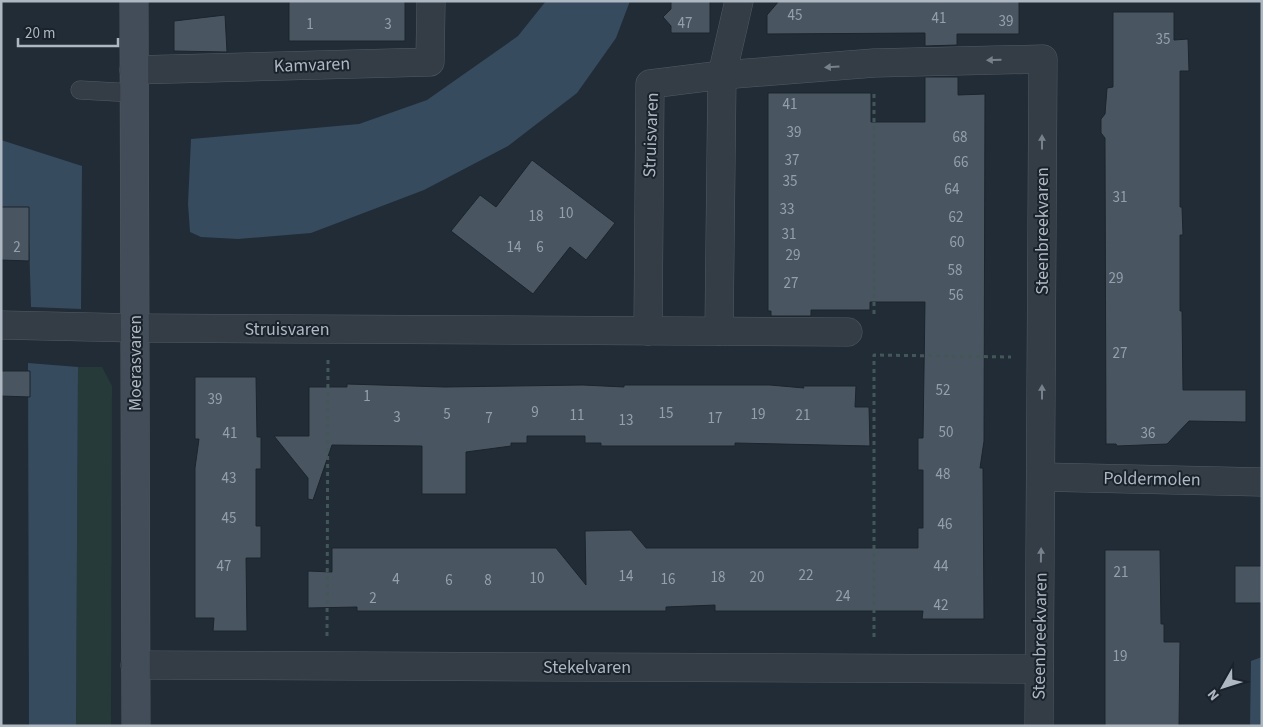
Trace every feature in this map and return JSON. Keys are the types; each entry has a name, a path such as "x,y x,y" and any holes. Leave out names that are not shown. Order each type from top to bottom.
{"street":[{"name":"Moerasvaren","path":"134,1 136,726"},
{"name":"Kamvaren","path":"135,82 430,62 431,1"},
{"path":"719,331 722,75 739,1"},
{"name":"Steenbreekvaren","path":"722,75 874,63 1043,59 1042,477 1039,726"},
{"name":"Struisvaren","path":"648,331 650,84 722,75"},
{"name":"Struisvaren","path":"1,325 136,328 848,332"},
{"name":"Poldermolen","path":"1042,477 1262,482"},
{"name":"Stekelvaren","path":"135,665 1040,669"}],"lane":[{"path":"80,90 135,82"}],"path":[{"path":"874,63 874,316"},
{"path":"327,667 328,329"},
{"path":"874,345 874,668"},
{"path":"874,355 1042,357"}],"green space":[{"path":"78,367 102,367 112,386 111,726 76,726"}],"water":[{"path":"546,1 630,1 616,38 577,93 508,146 424,190 311,233 238,239 201,237 190,232 188,204 191,139 359,124 427,100 518,36"},
{"path":"1,140 82,166 81,309 31,307 28,207 1,207"},
{"path":"28,363 78,367 76,726 29,726"},
{"path":"1262,657 1262,726 1250,726 1251,661"}],"building":[{"path":"289,1 405,1 405,41 289,41"},
{"path":"671,1 710,1 710,33 671,33 671,26 663,17 671,9"},
{"path":"779,1 1019,1 1019,34 957,34 957,45 925,46 925,33 767,34 767,15"},
{"path":"1113,12 1174,12 1174,40 1188,39 1189,71 1180,71 1180,207 1182,207 1183,235 1180,235 1180,311 1182,311 1183,390 1246,390 1246,422 1189,421 1167,444 1117,446 1116,444 1106,444 1105,138 1101,133 1101,119 1105,114 1107,88 1113,87"},
{"path":"225,15 227,52 174,51 174,21"},
{"path":"925,77 958,77 958,95 985,94 984,441 980,468 983,468 984,619 922,619 923,611 715,611 715,605 666,607 666,611 357,611 357,607 308,608 308,571 332,572 332,548 556,548 586,585 585,531 631,530 646,548 918,548 918,528 923,528 923,470 918,470 918,438 923,438 925,302 870,302 870,310 811,310 811,316 771,316 771,311 768,311 768,93 871,93 871,122 925,122"},
{"path":"532,160 615,223 586,260 570,247 533,294 451,231 480,195 496,207"},
{"path":"1,207 29,207 29,261 1,260"},
{"path":"1,371 30,371 30,397 1,396"},
{"path":"195,377 256,377 257,437 261,437 261,469 256,469 256,526 261,526 261,558 246,558 247,631 213,631 214,618 195,618 195,468 199,439 195,439"},
{"path":"347,384 445,387 770,385 804,388 803,386 856,386 855,407 869,407 870,446 735,443 735,446 601,446 601,443 585,443 585,436 527,436 527,443 511,443 511,446 466,452 466,494 422,494 422,446 332,445 313,500 308,499 308,478 274,436 309,436 309,387 347,387"},
{"path":"1105,550 1160,550 1161,624 1164,624 1164,642 1180,642 1179,726 1105,726"},
{"path":"1235,566 1262,566 1262,603 1235,603"}]}
